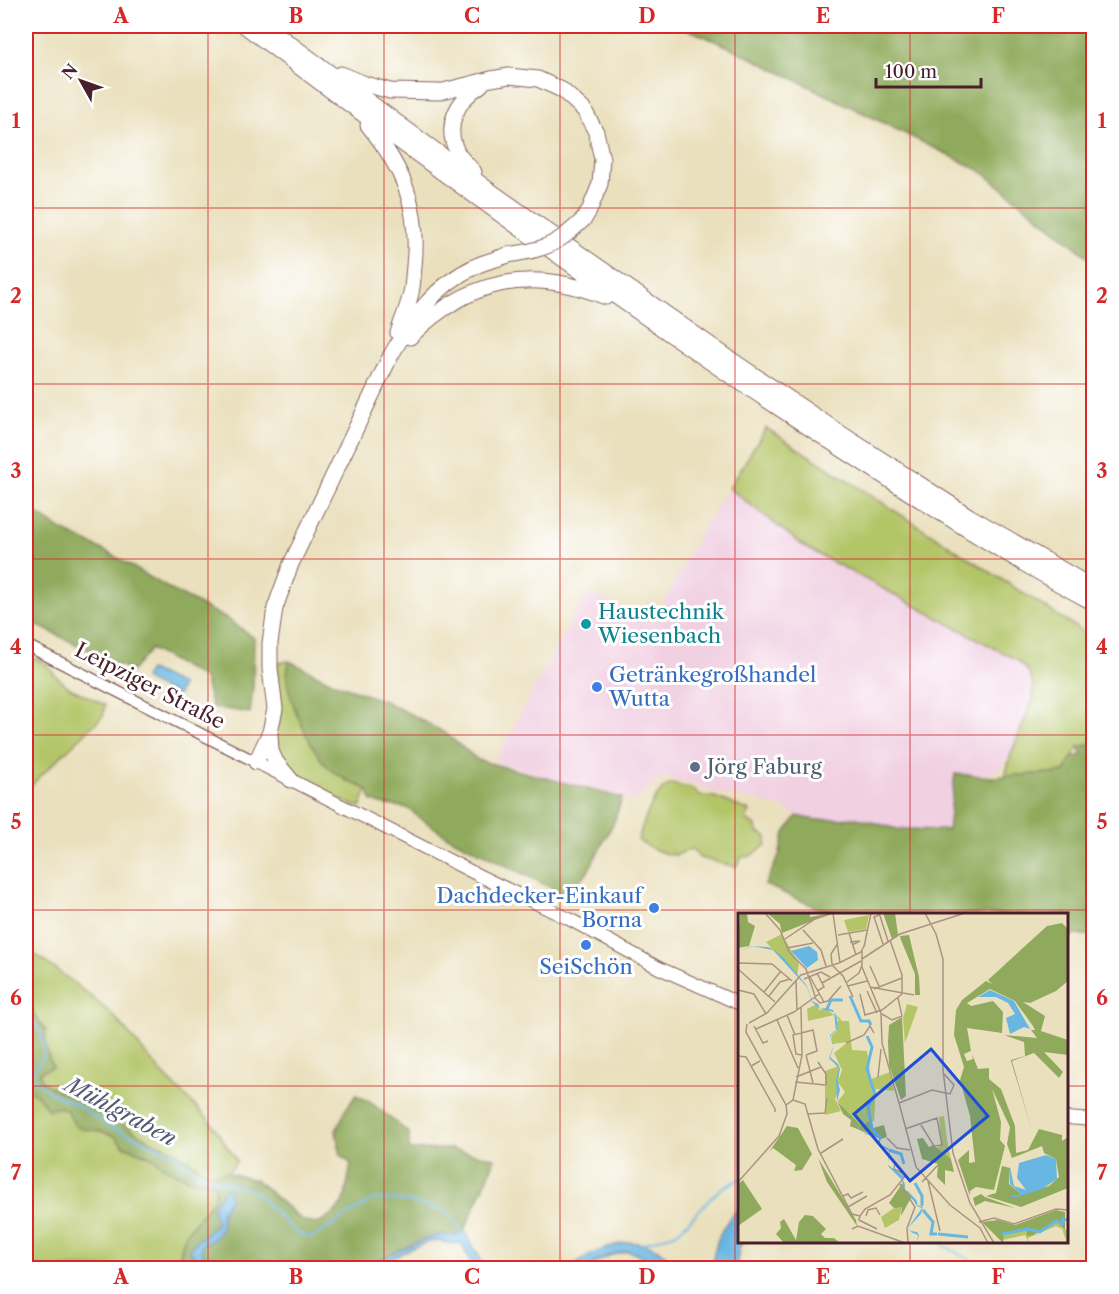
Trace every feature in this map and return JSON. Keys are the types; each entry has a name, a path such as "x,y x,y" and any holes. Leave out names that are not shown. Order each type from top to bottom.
{"highway":[{"path":"245,26 489,206 772,404 953,521 1094,603"},
{"path":"266,26 489,190 837,431 969,516 1094,588"},
{"path":"256,762 270,732 275,709 270,669 270,643 275,608 291,564 403,333 420,309 445,284 478,265 552,244 584,219 600,184 602,159 596,132 584,110 562,90 538,79 509,76 440,92 390,91 344,75 302,52"},
{"path":"489,190 458,154 452,128 455,112 464,99 473,90 491,79"},
{"path":"355,109 394,159 411,201 416,243 411,292 390,357"},
{"path":"390,357 422,324 458,298 481,288 507,282 534,280 566,284 589,290 631,307"},
{"path":"270,732 271,751 276,762 291,780"}],"main road":[{"path":"256,762 569,919 659,968 738,1003"},
{"path":"1068,1119 1094,1120"}],"street":[{"name":"Leipziger Straße","path":"26,645 256,762"}],"shaded area":[{"path":"729,488 805,547 1017,660 1027,670 1033,683 1033,699 1011,754 999,769 984,776 955,774 948,830 897,829 857,818 815,820 797,816 779,806 715,792 664,776 634,802 616,794 494,762 588,593 653,623 698,536"}],"green space":[{"path":"680,26 1093,26 1093,261 981,171 729,47"},
{"path":"766,428 1093,638 1093,744 1078,747 1065,772 1005,776 1011,754 1033,699 1033,683 1027,670 1017,660 805,547 729,488"},
{"path":"26,506 62,530 109,553 173,591 229,620 254,638 250,713 212,707 204,678 151,649 132,671 26,620"},
{"path":"26,655 45,663 70,688 105,705 103,716 26,790"},
{"path":"289,661 287,679 297,715 324,763 347,781 367,789 361,806 357,807 326,793 302,779 279,758 276,745 281,711 278,663"},
{"path":"289,661 332,682 384,701 418,718 445,733 478,760 622,798 614,822 587,873 561,893 447,836 408,808 380,804 371,800 367,789 343,778 327,767 311,744 300,722 289,690 287,680"},
{"path":"1093,745 1093,935 1073,935 1068,940 1068,913 829,913 765,885 779,856 785,833 797,816 815,820 857,818 897,829 948,830 955,774 993,777 1065,772 1071,758 1083,755 1078,747"},
{"path":"671,784 693,789 700,796 715,797 750,811 746,820 756,826 757,832 767,837 766,845 749,857 742,856 736,867 700,858 692,849 675,855 658,851 638,840 654,800 665,787"},
{"path":"26,948 112,1014 162,1073 211,1122 237,1161 216,1189 208,1208 188,1230 177,1268 26,1268"},
{"path":"26,996 34,1014 46,1030 45,1039 53,1067 40,1072 41,1080 55,1090 85,1102 110,1119 172,1150 210,1174 224,1172 256,1180 302,1220 315,1224 323,1221 334,1213 345,1197 351,1164 341,1155 336,1131 346,1109 356,1095 370,1102 409,1133 409,1150 451,1149 495,1158 464,1231 454,1236 442,1234 415,1243 380,1259 367,1268 177,1268 185,1235 213,1200 216,1191 213,1184 189,1180 163,1167 152,1157 124,1146 114,1136 75,1126 67,1111 60,1107 48,1110 38,1096 26,1088 29,1067 26,1066 28,1040"}],"water":[{"path":"150,670 182,685 177,696 145,680"},
{"path":"227,1188 231,1190 228,1194 231,1198 222,1212 220,1230 214,1239 203,1244 204,1256 200,1259 201,1268 193,1268 195,1255 189,1250 197,1240 216,1225 214,1203"},
{"path":"738,1210 738,1243 742,1243 736,1268 712,1268 723,1228"},
{"path":"464,1231 479,1256 483,1268 472,1268 461,1243 439,1241 410,1249 374,1268 367,1268 380,1259 415,1243 442,1234 454,1236"},
{"path":"630,1242 656,1248 674,1268 662,1268 654,1260 628,1251 608,1256 588,1268 570,1268 596,1252"}],"waterway":[{"name":"Mühlgraben","path":"26,1012 41,1035 45,1048 32,1077 49,1092 77,1105 108,1126 170,1152 204,1177 255,1192 296,1233 312,1238 374,1199 424,1205 449,1213 462,1233"},
{"name":"Mühlgraben","path":"642,1244 677,1233 720,1189 738,1180"},
{"name":"Mühlgraben","path":"943,1245 984,1268"}],"place":[{"name":"Haustechnik Wiesenbach","path":"586,624"},
{"name":"Getränkegroßhandel Wutta","path":"597,687"},
{"name":"Jörg Faburg","path":"695,767"},
{"name":"Dachdecker-Einkauf Borna","path":"654,908"},
{"name":"SeiSchön","path":"586,945"}]}
